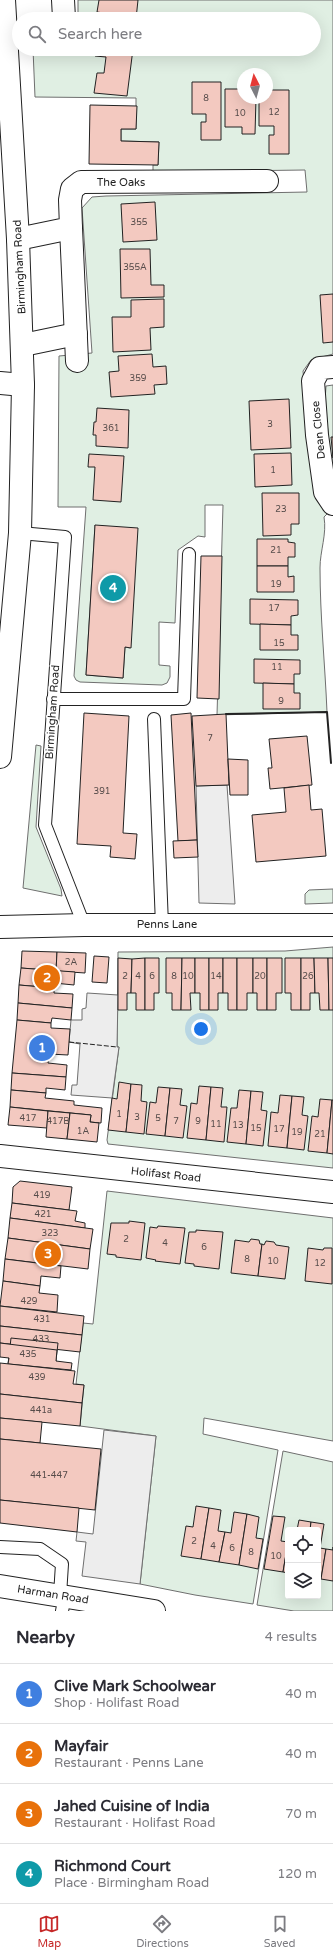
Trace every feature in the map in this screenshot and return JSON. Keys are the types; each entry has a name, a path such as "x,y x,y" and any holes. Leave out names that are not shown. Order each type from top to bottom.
{"street":[{"name":"Birmingham Road","path":"0,757 20,534 23,385 23,345 18,239 4,0"},
{"name":"The Oaks","path":"71,228 70,200 72,189 81,182 267,181"},
{"path":"18,239 71,228 77,361"},
{"path":"23,345 76,334"},
{"name":"Dean Close","path":"333,367 320,368 313,381 317,435 325,492 333,504"},
{"path":"0,383 23,385"},
{"name":"Penns Lane","path":"0,927 84,925 333,924"},
{"name":"Holifast Road","path":"1,1160 333,1192"},
{"name":"Harman Road","path":"0,1586 63,1601 154,1611"}],"lane":[{"name":"Birmingham Road","path":"20,534 64,537 44,825 84,925"},
{"path":"53,699 184,699 189,554"},
{"path":"154,719 162,925"},
{"path":"0,1547 40,1549 62,1564 63,1601"}],"green space":[{"path":"78,0 333,0 333,354 311,360 303,371 314,490 318,501 328,513 324,517 325,530 320,568 327,712 217,715 223,505 205,505 205,537 198,536 178,550 175,623 159,622 159,665 170,666 170,677 167,683 162,685 80,682 76,680 74,676 86,507 58,507 59,356 92,353 82,208 92,197 106,196 307,192 305,170 153,172 153,165 158,165 159,142 121,141 121,129 136,129 136,98 35,97 33,56 321,56 321,12 78,12","holes":["95,525 130,648 125,647 123,678 86,675"]},
{"path":"333,385 333,485 325,401 326,386"},
{"path":"36,745 41,746 36,827 61,889 62,896 23,888"},
{"path":"333,889 333,903 305,904 305,894 309,890"},
{"path":"333,947 333,1168 108,1144 107,1140 119,1047 117,1047 118,952 285,951"},
{"path":"107,1191 333,1218 333,1441 204,1418 203,1434 278,1450 253,1604 195,1595 140,1584 156,1436 80,1426 84,1385 76,1384 83,1323 93,1324"},
{"path":"283,1451 333,1462 333,1611 294,1611 257,1605"}],"shaded area":[{"path":"227,785 235,904 199,903 196,786"},
{"path":"87,993 118,995 117,1047 119,1047 112,1098 71,1095 72,1085 77,1085 80,1044 69,1042 71,1020 82,1020 82,1009 86,1008"},
{"path":"104,1430 156,1436 140,1584 82,1576 86,1542 76,1541 77,1532 93,1534"}],"building":[{"path":"99,0 138,0 137,12 97,12"},
{"path":"95,56 132,56 127,96 94,93 97,73 104,73 106,57"},
{"path":"192,82 221,82 221,140 201,140 201,122 206,122 206,114 192,114"},
{"path":"225,89 237,89 237,104 256,104 255,134 242,134 242,127 225,127"},
{"path":"273,90 289,90 289,154 269,154 269,135 274,135 274,126 259,126 259,104 273,104"},
{"path":"90,105 137,106 136,129 121,129 121,141 159,142 158,165 89,164"},
{"path":"155,202 157,240 123,242 121,204"},
{"path":"120,249 150,249 151,285 164,285 164,297 121,298"},
{"path":"333,294 333,342 323,343 320,295"},
{"path":"164,299 164,327 150,328 151,350 113,352 112,317 131,317 131,300"},
{"path":"152,354 153,367 166,366 167,384 154,385 155,394 111,397 109,372 119,371 118,356"},
{"path":"289,399 291,448 251,450 249,401"},
{"path":"97,408 129,410 128,448 96,446 96,435 93,435"},
{"path":"331,437 333,437 333,458"},
{"path":"291,453 292,485 255,487 254,454"},
{"path":"89,454 124,456 121,502 93,500 95,467 88,467"},
{"path":"262,493 299,493 299,524 291,524 291,535 263,536"},
{"path":"95,525 138,528 131,648 125,647 123,678 86,675"},
{"path":"257,539 288,539 288,542 295,543 295,557 288,557 288,566 257,566"},
{"path":"201,556 222,556 219,699 197,698"},
{"path":"257,566 288,566 288,577 294,576 294,592 257,592"},
{"path":"250,599 298,600 298,615 291,616 291,625 250,624"},
{"path":"260,624 291,625 291,635 298,635 298,650 260,650"},
{"path":"254,659 300,660 300,674 294,674 294,684 254,683"},
{"path":"263,683 294,684 294,693 300,693 300,709 263,709"},
{"path":"84,713 129,716 123,833 137,834 135,859 110,857 111,846 77,844"},
{"path":"191,713 197,840 178,841 171,715"},
{"path":"226,714 229,785 196,786 192,716"},
{"path":"307,736 312,785 270,789 268,768 272,768 269,739"},
{"path":"228,759 248,760 248,795 230,795"},
{"path":"309,785 311,810 322,809 326,856 256,862 252,815 286,812 284,788"},
{"path":"197,840 198,857 174,858 173,841"},
{"path":"22,951 57,952 56,971 21,968"},
{"path":"57,952 86,953 85,973 56,971"},
{"path":"94,956 109,957 107,983 92,982"},
{"path":"118,958 132,959 131,993 127,993 127,1010 118,1010"},
{"path":"145,958 145,1010 136,1010 136,993 131,993 132,959"},
{"path":"145,958 159,958 159,993 154,993 154,1010 145,1010"},
{"path":"166,958 182,958 181,1010 172,1010 172,993 166,993"},
{"path":"182,958 195,958 195,993 190,993 191,1010 181,1010"},
{"path":"195,958 209,958 209,1010 200,1010 200,993 195,993"},
{"path":"209,958 223,958 223,993 218,993 218,1010 209,1010"},
{"path":"223,958 237,958 237,1010 228,1010 228,993 223,993"},
{"path":"237,958 253,958 253,993 247,993 247,1010 237,1010"},
{"path":"253,958 267,958 267,1010 257,1010 257,993 253,993"},
{"path":"267,958 282,958 282,993 276,993 276,1010 267,1010"},
{"path":"285,958 301,958 301,1010 291,1010 291,993 285,993"},
{"path":"301,958 314,958 315,993 310,993 310,1010 301,1010"},
{"path":"314,958 328,958 329,1010 320,1010 319,993 315,993"},
{"path":"328,958 333,958 333,1010 329,1010"},
{"path":"21,968 75,972 74,985 54,983 54,988 19,985"},
{"path":"19,985 54,988 54,993 73,994 72,1008 18,1003"},
{"path":"18,1003 72,1008 71,1020 52,1018 51,1023 17,1020"},
{"path":"17,1020 51,1023 51,1028 70,1029 68,1055 49,1054 48,1063 67,1065 66,1077 12,1073"},
{"path":"12,1073 66,1077 65,1090 46,1088 46,1093 11,1090"},
{"path":"119,1082 131,1084 126,1132 108,1130 112,1098 117,1099"},
{"path":"131,1084 142,1085 141,1101 147,1102 144,1134 126,1132"},
{"path":"199,1086 211,1087 206,1140 187,1138 191,1103 197,1104"},
{"path":"158,1087 170,1088 165,1136 146,1134 150,1102 156,1103"},
{"path":"211,1087 223,1088 221,1107 227,1107 224,1142 206,1140"},
{"path":"170,1088 182,1089 180,1105 187,1106 183,1138 165,1136"},
{"path":"11,1090 46,1093 45,1098 74,1101 74,1105 102,1108 101,1123 90,1122 91,1115 10,1107"},
{"path":"239,1090 251,1091 246,1144 227,1142 231,1108 237,1108"},
{"path":"251,1091 263,1092 261,1110 267,1111 263,1146 246,1144"},
{"path":"280,1095 292,1096 287,1148 268,1146 271,1112 278,1113"},
{"path":"292,1096 304,1097 302,1115 308,1116 304,1150 287,1148"},
{"path":"320,1099 332,1100 327,1153 308,1151 312,1116 318,1117"},
{"path":"333,1100 333,1154 327,1153"},
{"path":"10,1107 48,1111 47,1128 8,1125"},
{"path":"48,1111 70,1113 67,1139 46,1137"},
{"path":"70,1113 91,1115 90,1122 99,1123 97,1142 67,1139"},
{"path":"20,1181 72,1187 69,1210 12,1203 13,1187"},
{"path":"12,1203 77,1211 75,1221 85,1223 85,1228 10,1218"},
{"path":"10,1218 93,1229 90,1249 8,1238"},
{"path":"129,1221 145,1223 141,1260 116,1257 116,1255 107,1254 111,1223 129,1223"},
{"path":"158,1226 185,1228 180,1264 155,1261 156,1260 146,1258 150,1227 157,1228"},
{"path":"196,1230 223,1232 219,1269 194,1266 194,1264 185,1263 189,1232 196,1232"},
{"path":"8,1238 90,1249 88,1269 5,1259"},
{"path":"251,1239 259,1240 260,1244 262,1244 258,1276 231,1273 235,1240 249,1242"},
{"path":"266,1241 274,1242 276,1245 289,1247 285,1279 258,1276 262,1244 264,1245"},
{"path":"308,1248 323,1250 324,1248 332,1248 332,1284 305,1281"},
{"path":"5,1259 61,1266 60,1278 41,1276 40,1286 3,1281"},
{"path":"3,1281 40,1286 39,1293 58,1295 57,1312 0,1306"},
{"path":"0,1306 84,1316 82,1335 0,1326"},
{"path":"0,1326 82,1335 80,1352 0,1343"},
{"path":"11,1338 58,1343 53,1386 6,1382"},
{"path":"0,1343 57,1350 56,1361 72,1363 71,1370 8,1364 9,1358 0,1357"},
{"path":"0,1363 75,1371 73,1384 84,1385 82,1403 0,1394"},
{"path":"0,1394 82,1403 80,1426 0,1418"},
{"path":"0,1418 42,1422 40,1443 0,1439"},
{"path":"0,1439 101,1449 95,1510 0,1500"},
{"path":"0,1500 79,1508 77,1532 0,1523"},
{"path":"196,1506 209,1508 201,1559 181,1556 186,1526 193,1527"},
{"path":"209,1508 221,1510 218,1531 225,1532 219,1562 201,1559"},
{"path":"234,1512 247,1514 239,1565 219,1562 225,1532 231,1533"},
{"path":"247,1514 259,1517 256,1538 263,1539 258,1569 239,1565"},
{"path":"273,1516 285,1517 281,1541 285,1542 285,1560 283,1572 264,1569"},
{"path":"299,1520 311,1522 310,1527 298,1527"},
{"path":"311,1522 324,1524 321,1542 321,1527 310,1527"},
{"path":"321,1548 326,1549 321,1579"},
{"path":"326,1549 333,1550 333,1581 321,1579"},
{"path":"285,1560 285,1572 283,1572"}],"fence":[{"path":"69,1042 117,1047"}],"wall":[{"path":"226,714 327,712 331,763"}],"place":[{"name":"Richmond Court","path":"113,588"},
{"name":"Mayfair","path":"47,978"},
{"name":"Clive Mark Schoolwear","path":"42,1048"},
{"name":"Jahed Cuisine of India","path":"48,1254"}]}
